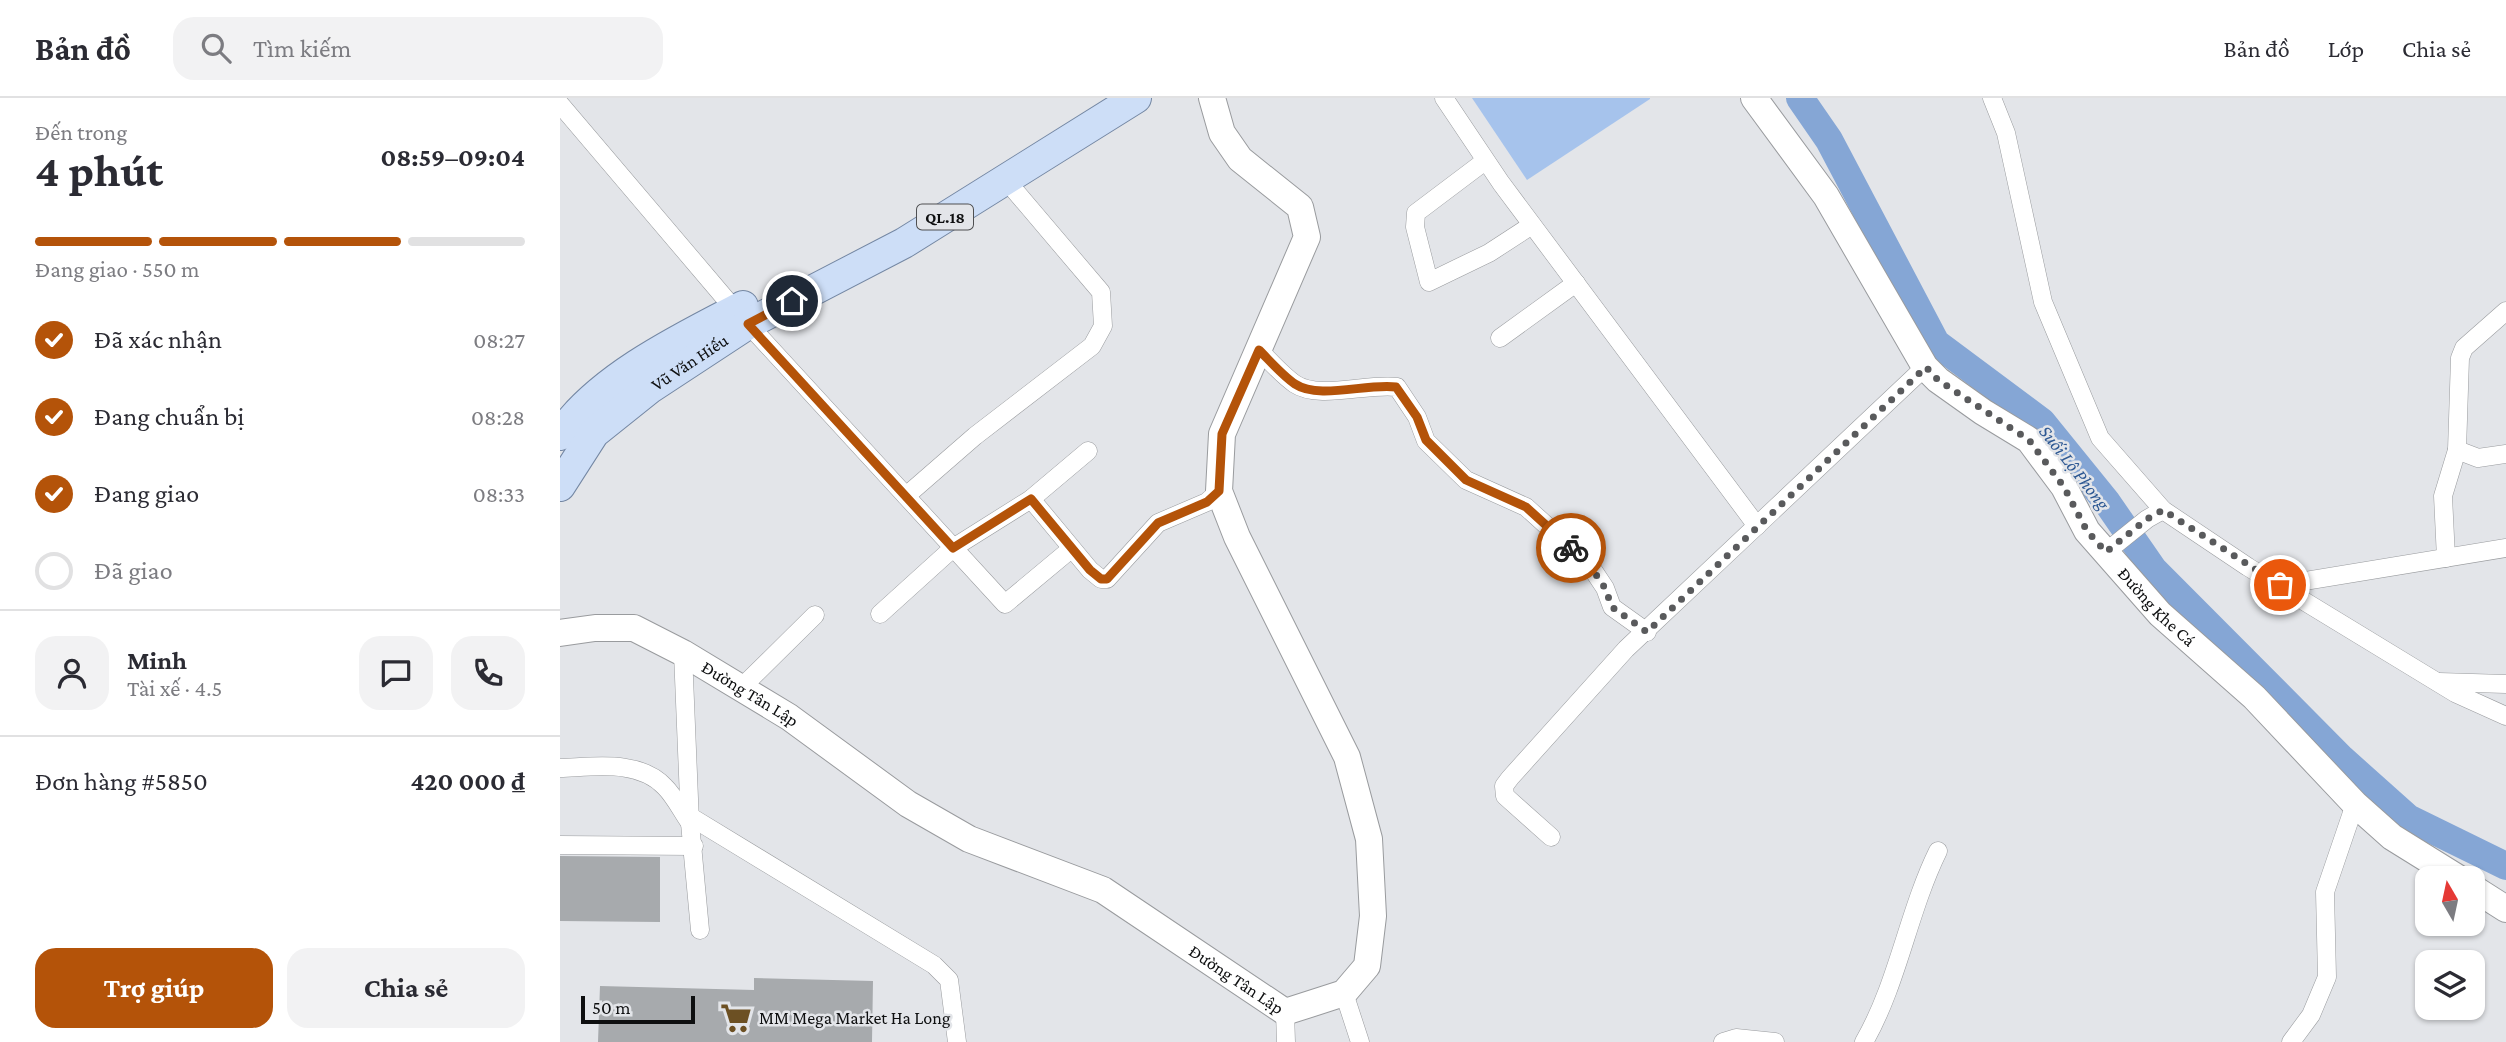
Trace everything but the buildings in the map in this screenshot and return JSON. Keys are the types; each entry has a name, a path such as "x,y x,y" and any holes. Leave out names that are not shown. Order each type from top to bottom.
{"main road":[{"name":"Vũ Văn Hiếu","path":"560,486 594,433 741,317 1108,98"},
{"name":"Vũ Văn Hiếu","path":"560,435 596,396 629,371 904,243 1136,98"}],"street":[{"path":"1212,98 1222,132 1240,159 1300,208 1307,237 1222,434 1219,491 1237,537 1347,757 1369,839 1373,916 1367,967 1344,993 1355,1037"},
{"path":"1444,98 1485,161 1757,526"},
{"name":"Đường Khe Cá","path":"1754,98 1826,196 1926,367 1938,380 2029,440 2064,487 2087,531 2113,547 2160,614 2254,697 2354,804 2392,837 2439,866"},
{"path":"1992,98 2006,133 2043,302 2100,438 2163,510 2455,693 2506,716"},
{"path":"560,104 741,317 1004,604 1071,550"},
{"path":"1485,161 1416,212 1415,227 1429,282 1489,253 1532,225"},
{"path":"906,496 975,436 1092,346 1103,326 1101,292 1005,179"},
{"path":"1500,338 1576,284"},
{"path":"2446,558 2443,496 2457,450 2461,352 2506,311"},
{"path":"1259,350 1296,384 1316,391 1376,384 1396,387 1417,417 1426,440 1466,480 1526,507 1589,564 1605,588 1612,607 1647,632"},
{"path":"1551,837 1505,796 1504,786 1602,675 1926,367"},
{"path":"2457,450 2478,458 2506,454"},
{"path":"880,614 953,548 1031,499 1088,451"},
{"path":"1031,499 1071,550 1095,575 1107,579 1158,523 1207,502 1219,491"},
{"path":"2113,547 2147,519 2163,510"},
{"path":"2280,585 2506,548"},
{"path":"741,688 815,615"},
{"name":"Đường Tân Lập","path":"560,633 595,628 634,628 683,653 789,717 908,804 969,839 1103,890 1285,1012 1344,993"},
{"path":"683,653 690,820 700,930"},
{"path":"2439,682 2506,684"},
{"path":"560,768 627,768 646,773 665,787 690,820 934,965 948,980 957,1042"},
{"path":"2291,1042 2311,1015 2327,977 2325,892 2354,804"},
{"path":"560,845 694,846"},
{"path":"1864,1042 1885,999 1903,939 1938,851"},
{"path":"2485,896 2506,909"},
{"path":"1285,1012 1286,1042"},
{"path":"1723,1042 1735,1038 1775,1042"}],"shaded area":[{"path":"1472,98 1650,98 1650,99 1527,180"}],"waterway":[{"name":"Suối Lộ Phong","path":"1800,98 1829,140 1936,343 2042,422 2106,501 2153,569 2342,759 2408,818 2506,866"}],"way so far":[{"path":"1571,548 1589,564 1605,588 1612,607 1647,632 1926,367 1938,380 1983,412 2029,440 2064,487 2087,531 2106,552 2147,519 2163,510 2248,567 2280,585"}],"place":[{"name":"MM Mega Market Ha Long","path":"736,1018"}],"route":[{"path":"792,301 748,324 953,548 1031,499 1090,570 1101,579 1107,579 1116,573 1147,531 1166,518 1207,502 1219,491 1222,434 1259,350 1296,384 1316,391 1376,384 1396,387 1409,402 1426,440 1466,480 1526,507 1571,548"}]}
